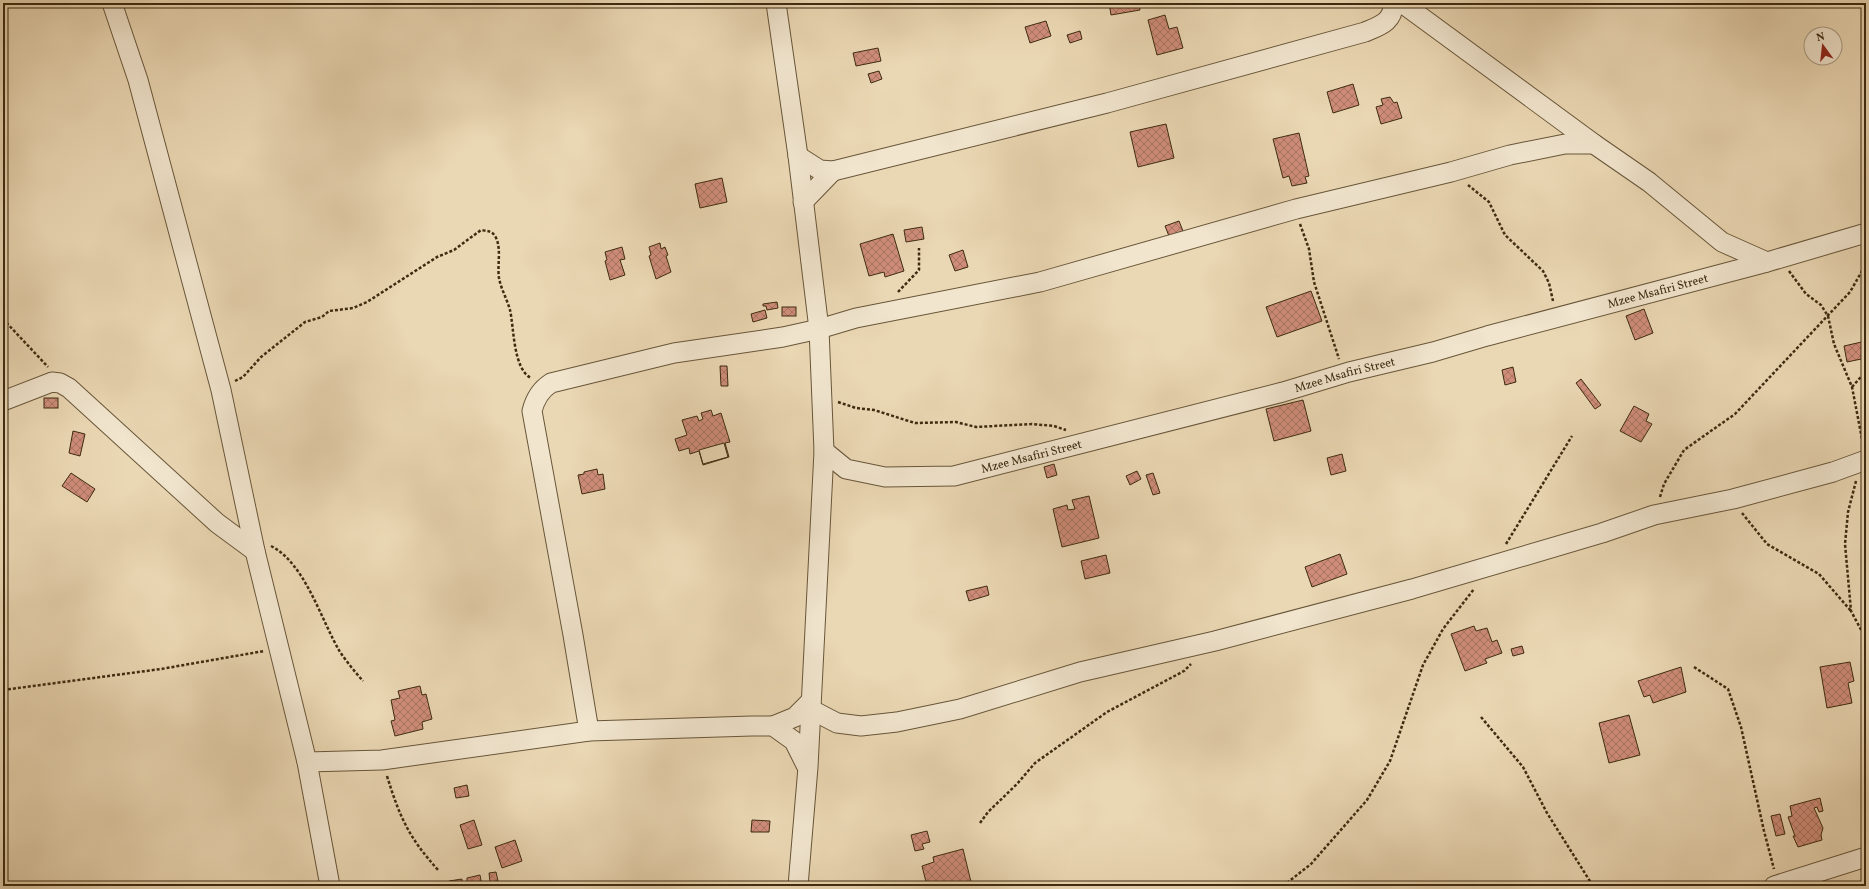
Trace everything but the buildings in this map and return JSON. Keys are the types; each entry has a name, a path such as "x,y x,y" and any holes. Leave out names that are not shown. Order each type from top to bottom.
{"street":[{"path":"112,3 138,80 221,390 253,543 307,762 330,886"},
{"path":"776,3 798,156 819,329 824,451 808,768 798,886"},
{"path":"798,156 820,170 833,171 1107,103 1364,32 1385,24 1394,10 1393,3"},
{"path":"1402,3 1594,144 1649,182 1722,242 1773,260"},
{"path":"1538,149 1548,137 1556,115"},
{"path":"589,731 532,411 535,401 543,388 551,383 674,353 782,337 819,329 856,318 1040,282 1296,209 1451,172 1538,149 1565,144 1594,144"},
{"path":"803,202 833,171"},
{"name":"Mzee Msafiri Street","path":"824,451 846,469 885,477 954,476 1283,392 1349,372 1433,352 1487,336 1773,260 1866,233"},
{"path":"3,401 52,382 60,383 69,388 217,523 253,543"},
{"path":"810,705 837,723 861,726 897,722 960,709 1080,672 1215,641 1412,589 1602,533 1654,514 1734,499 1834,472 1864,458"},
{"path":"307,762 382,760 589,731 701,726 773,726 795,717 810,705"},
{"path":"773,726 794,741 808,768"},
{"path":"312,785 339,761"},
{"path":"1776,885 1866,857"}],"path":[{"path":"1451,172 1489,202 1505,236 1543,271 1549,283 1557,318"},
{"path":"1296,209 1309,249 1314,282 1338,357 1349,372"},
{"path":"221,390 243,377 261,357 305,322 322,316 330,311 353,308 367,302 437,257 454,250 482,230 493,233 497,241 499,277 510,312 513,336 524,372 536,380 551,383"},
{"path":"891,311 893,297 919,270 919,248"},
{"path":"1773,260 1806,294 1821,305 1828,316 1834,344 1852,387 1864,458 1848,512 1845,544 1851,611"},
{"path":"1654,514 1664,484 1684,450 1735,414 1850,292 1866,264"},
{"path":"3,320 50,369 60,383"},
{"path":"1852,387 1866,371"},
{"path":"822,392 842,404 874,410 915,423 956,422 976,427 1032,424 1054,426 1069,431"},
{"path":"1494,564 1572,436"},
{"path":"1734,499 1767,544 1819,574 1851,611 1866,639"},
{"path":"253,543 281,551 296,568 341,653 363,681"},
{"path":"1283,886 1311,864 1367,800 1390,761 1423,665 1443,629 1475,587"},
{"path":"3,690 161,669 280,648"},
{"path":"980,823 988,812 1017,784 1035,763 1107,712 1184,671 1194,661"},
{"path":"1694,667 1728,689 1741,727 1776,885"},
{"path":"1481,717 1523,766 1547,813 1593,886"},
{"path":"382,760 405,828 420,850 439,871"}]}
